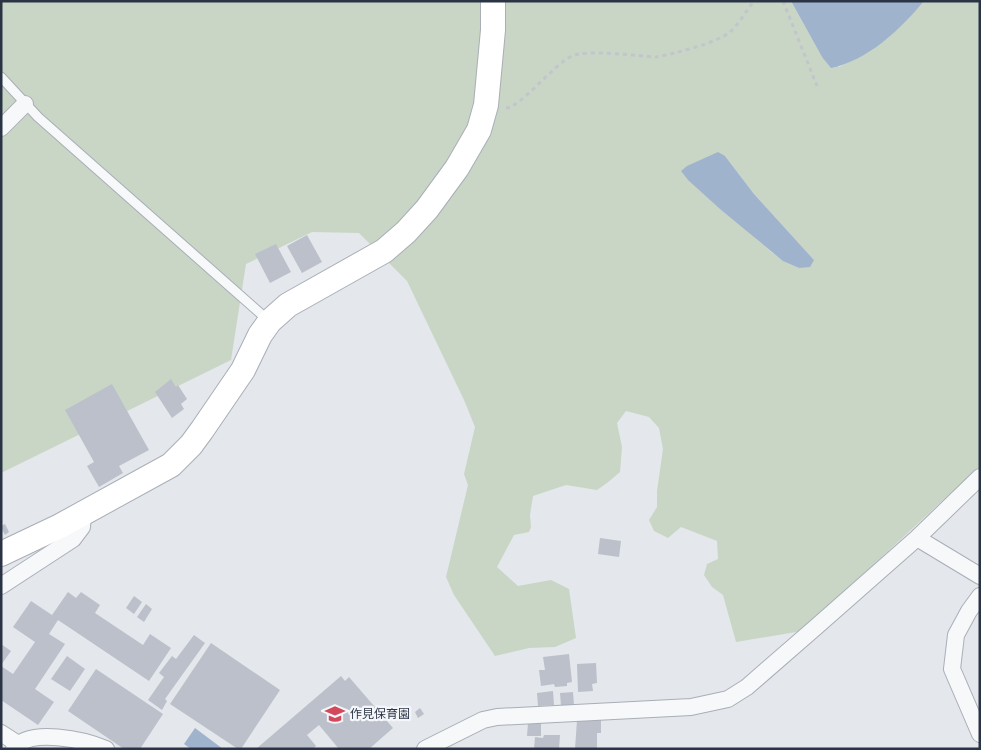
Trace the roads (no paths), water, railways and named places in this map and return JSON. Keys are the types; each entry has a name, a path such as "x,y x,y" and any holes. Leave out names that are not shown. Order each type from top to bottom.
{"street":[{"path":"1,554 160,472 180,457 202,430 243,370 260,335 270,321 288,305 384,251 427,210 457,168 479,130 486,105 493,30 493,1"},
{"path":"1,128 25,104"},
{"path":"425,749 483,720 497,717 692,707 728,700 747,688 917,538 980,477"},
{"path":"1,586 73,539 82,527 83,513"},
{"path":"917,538 980,576"},
{"path":"980,596 956,634 952,669 980,734"},
{"path":"1,733 16,746 28,738 40,743 65,738 106,749"},
{"path":"975,749 980,745"}],"lane":[{"path":"1,77 38,117 270,321"}],"water":[{"path":"791,1 924,1 894,33 870,51 857,59 831,68 822,57"},
{"path":"718,152 725,156 754,194 814,260 810,267 799,268 783,261 720,209 688,180 681,171 687,166"},
{"path":"195,728 223,749 191,749 184,744"}],"place":[{"name":"作見保育園","path":"335,714"}]}
